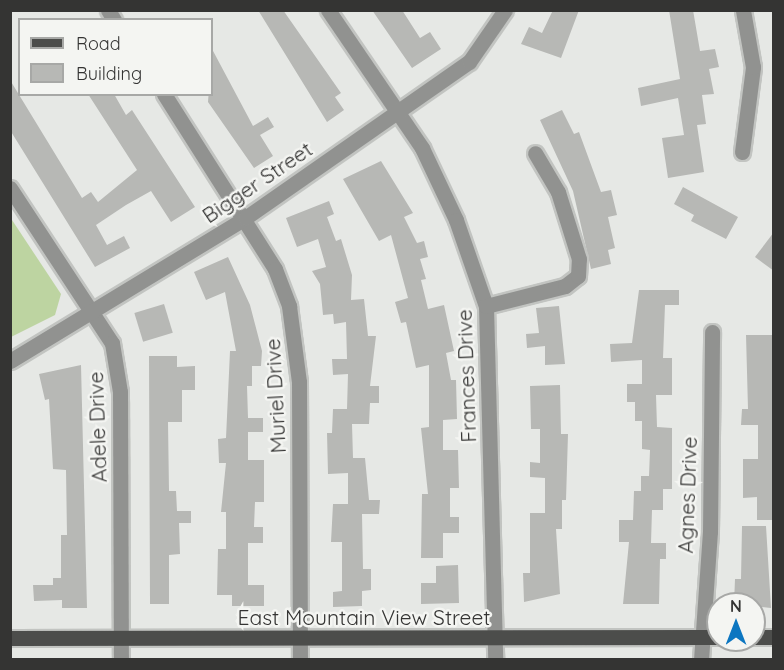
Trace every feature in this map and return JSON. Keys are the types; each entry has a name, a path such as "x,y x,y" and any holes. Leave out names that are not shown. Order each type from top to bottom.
{"main road":[{"name":"East Mountain View Street","path":"10,638 706,637"}],"street":[{"name":"Frances Drive","path":"328,10 438,180 486,306 495,660"},
{"name":"Bigger Street","path":"10,361 245,218 395,111 469,62 505,10"},
{"path":"742,152 753,67 743,10"},
{"name":"Muriel Drive","path":"165,96 245,218 275,269 296,342 300,660"},
{"path":"486,306 565,286 578,276 579,259 558,192 535,153"},
{"name":"Adele Drive","path":"10,188 112,343 120,392 121,660"},
{"name":"Agnes Drive","path":"701,660 710,532 712,332"}],"green space":[{"path":"10,217 61,294 55,315 11,337"}],"building":[{"path":"258,10 283,10 341,93 335,97 344,110 327,122"},
{"path":"372,10 402,10 420,38 430,32 441,49 412,68"},
{"path":"553,10 579,10 561,58 521,44 529,27 542,33"},
{"path":"669,10 693,10 700,51 715,49 719,67 709,69 714,94 702,95 706,124 697,125 704,172 668,178 662,138 684,135 678,98 641,106 638,88 680,79"},
{"path":"213,51 253,126 268,117 274,127 260,135 273,156 254,168 208,102 208,96 213,96"},
{"path":"10,80 82,198 91,192 98,202 137,170 89,96 115,96 126,115 132,110 195,207 171,222 151,191 126,205 96,225 107,245 124,236 130,248 95,267 10,130"},
{"path":"562,110 574,134 579,132 601,192 611,190 617,215 608,217 615,248 608,250 611,264 591,269 573,191 540,120"},
{"path":"381,161 413,213 404,217 417,243 424,241 428,257 420,259 426,279 421,280 428,309 444,305 454,351 446,353 451,380 456,380 457,419 443,420 443,450 458,450 459,488 450,488 450,517 459,517 459,533 443,533 443,558 421,558 422,494 428,494 421,428 429,427 429,365 416,368 406,322 401,323 395,302 408,298 391,235 379,241 343,179"},
{"path":"683,187 738,217 726,239 691,221 694,215 674,204"},
{"path":"329,201 334,214 327,217 336,241 341,239 352,275 351,300 364,299 368,336 376,336 370,386 379,386 379,403 370,403 369,424 352,424 353,458 365,458 369,500 380,500 379,514 362,514 363,569 371,569 371,590 362,591 362,606 333,607 333,592 342,591 342,542 331,542 333,504 348,504 348,473 328,474 327,433 332,433 333,409 347,409 348,374 333,375 332,359 347,359 346,322 334,324 333,314 323,315 320,284 312,271 326,267 318,239 297,247 286,218"},
{"path":"774,232 774,271 755,257"},
{"path":"228,257 250,305 262,351 261,366 252,366 252,386 247,386 248,418 263,418 263,432 248,432 248,460 264,460 264,502 255,502 254,527 263,527 263,543 248,543 248,585 264,585 264,606 232,606 232,595 217,595 218,549 226,549 226,512 221,512 226,463 219,463 218,439 226,438 230,351 236,351 225,292 206,300 194,272"},
{"path":"639,290 679,290 679,305 665,305 663,358 672,358 672,395 656,395 657,427 672,428 672,489 663,489 663,510 652,510 651,543 666,543 666,559 660,559 659,604 623,604 629,542 619,542 619,520 633,520 634,491 641,491 641,476 649,476 650,450 642,449 642,421 635,421 635,402 627,402 627,384 642,384 642,360 611,362 610,344 632,343"},
{"path":"164,304 173,333 143,342 134,313"},
{"path":"559,306 565,364 545,365 545,346 527,348 526,334 539,333 536,308"},
{"path":"746,335 774,335 774,520 757,520 757,497 743,498 743,459 758,459 758,425 741,425 742,409 748,409"},
{"path":"149,356 177,356 177,367 195,366 195,390 182,390 182,422 168,422 169,491 176,491 177,511 191,511 191,523 179,523 180,554 169,555 169,604 150,604"},
{"path":"81,365 87,608 62,608 62,600 34,601 33,585 53,585 53,578 61,578 61,535 67,535 66,470 53,469 49,399 45,400 39,374"},
{"path":"560,385 561,434 568,434 566,500 562,500 562,529 556,529 560,594 524,602 523,573 530,573 530,513 545,513 545,478 530,477 530,462 540,463 540,429 531,429 530,386"},
{"path":"742,526 766,526 771,608 766,607 766,592 734,592 735,579 741,579"},
{"path":"458,565 459,603 421,604 421,583 436,583 436,566"}]}
